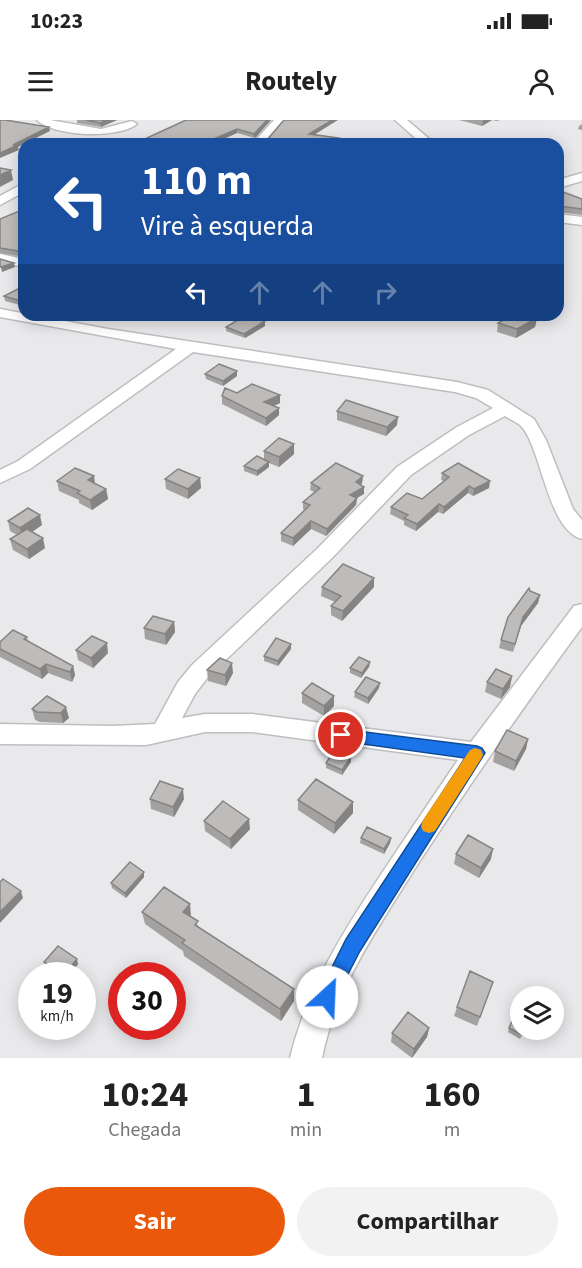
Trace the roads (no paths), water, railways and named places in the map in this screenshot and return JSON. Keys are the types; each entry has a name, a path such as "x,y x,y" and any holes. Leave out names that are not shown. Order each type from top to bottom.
{"street":[{"path":"42,120 52,125 101,132 136,122"},
{"path":"264,138 280,120"},
{"path":"400,120 422,138"},
{"path":"108,138 136,122"},
{"path":"564,182 582,177"},
{"path":"0,201 18,190"},
{"path":"564,219 582,221"},
{"path":"0,258 18,262"},
{"path":"0,313 18,316"},
{"path":"41,321 108,334 457,387 482,394 528,423 537,440 564,510 582,533"},
{"path":"0,477 24,465 191,346"},
{"path":"163,731 186,688 200,671 324,553 404,471 463,431 506,408"},
{"path":"304,1053 342,962 477,753 582,611"},
{"path":"0,734 114,736 163,731 205,723 252,723 477,753"}]}
